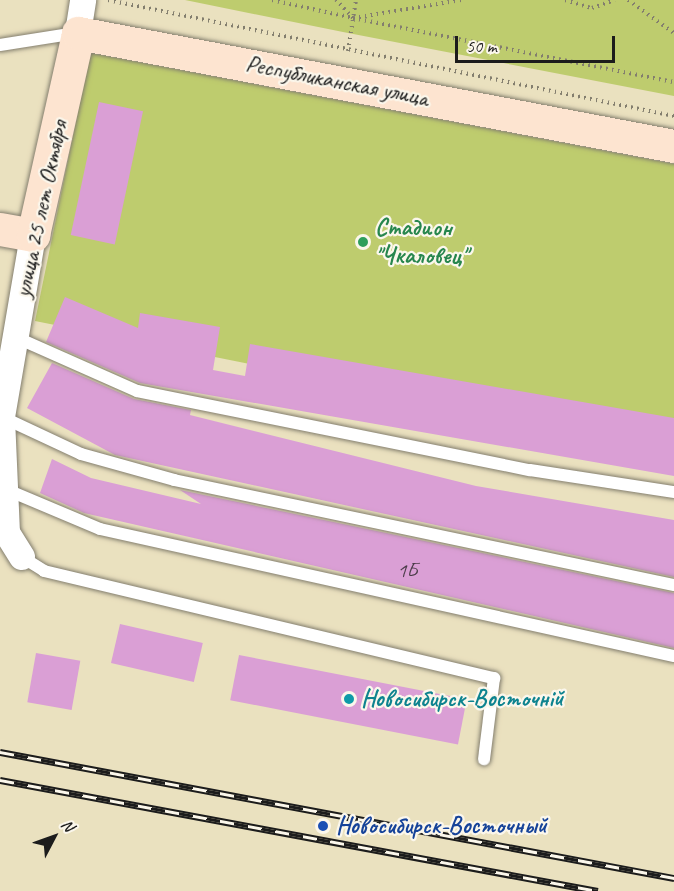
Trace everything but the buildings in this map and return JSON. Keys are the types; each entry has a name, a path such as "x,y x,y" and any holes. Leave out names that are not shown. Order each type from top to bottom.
{"street":[{"name":"улица 25 лет Октября","path":"11,555 7,533 2,417 33,235 78,33 83,0"},
{"name":"Республиканская улица","path":"78,33 674,146"},
{"path":"0,229 33,235"}],"lane":[{"name":"Республиканская улица","path":"0,45 78,33"},
{"path":"15,337 137,391 530,470 674,492"},
{"path":"2,417 81,454 174,480 674,585"},
{"path":"5,489 100,529 674,656"},
{"path":"11,555 44,571 494,678 484,759"}],"path":[{"path":"108,0 674,116"},
{"path":"272,0 674,82"},
{"path":"336,0 353,18"},
{"path":"348,51 356,0"},
{"path":"353,18 460,0"},
{"path":"565,0 592,8 615,0"},
{"path":"627,0 674,33"}],"green space":[{"path":"185,0 674,0 674,96 343,32"},
{"name":"Стадион \"Чкаловец\"","path":"90,53 674,164 674,440 665,447 35,321"}],"railway":[{"path":"0,752 674,878"},
{"path":"0,780 598,891"}],"place":[{"name":"Стадион \"Чкаловец\"","path":"363,242"},
{"name":"Новосибирск-Восточній","path":"349,699"},
{"name":"Новосибирск-Восточный","path":"323,826"}]}
